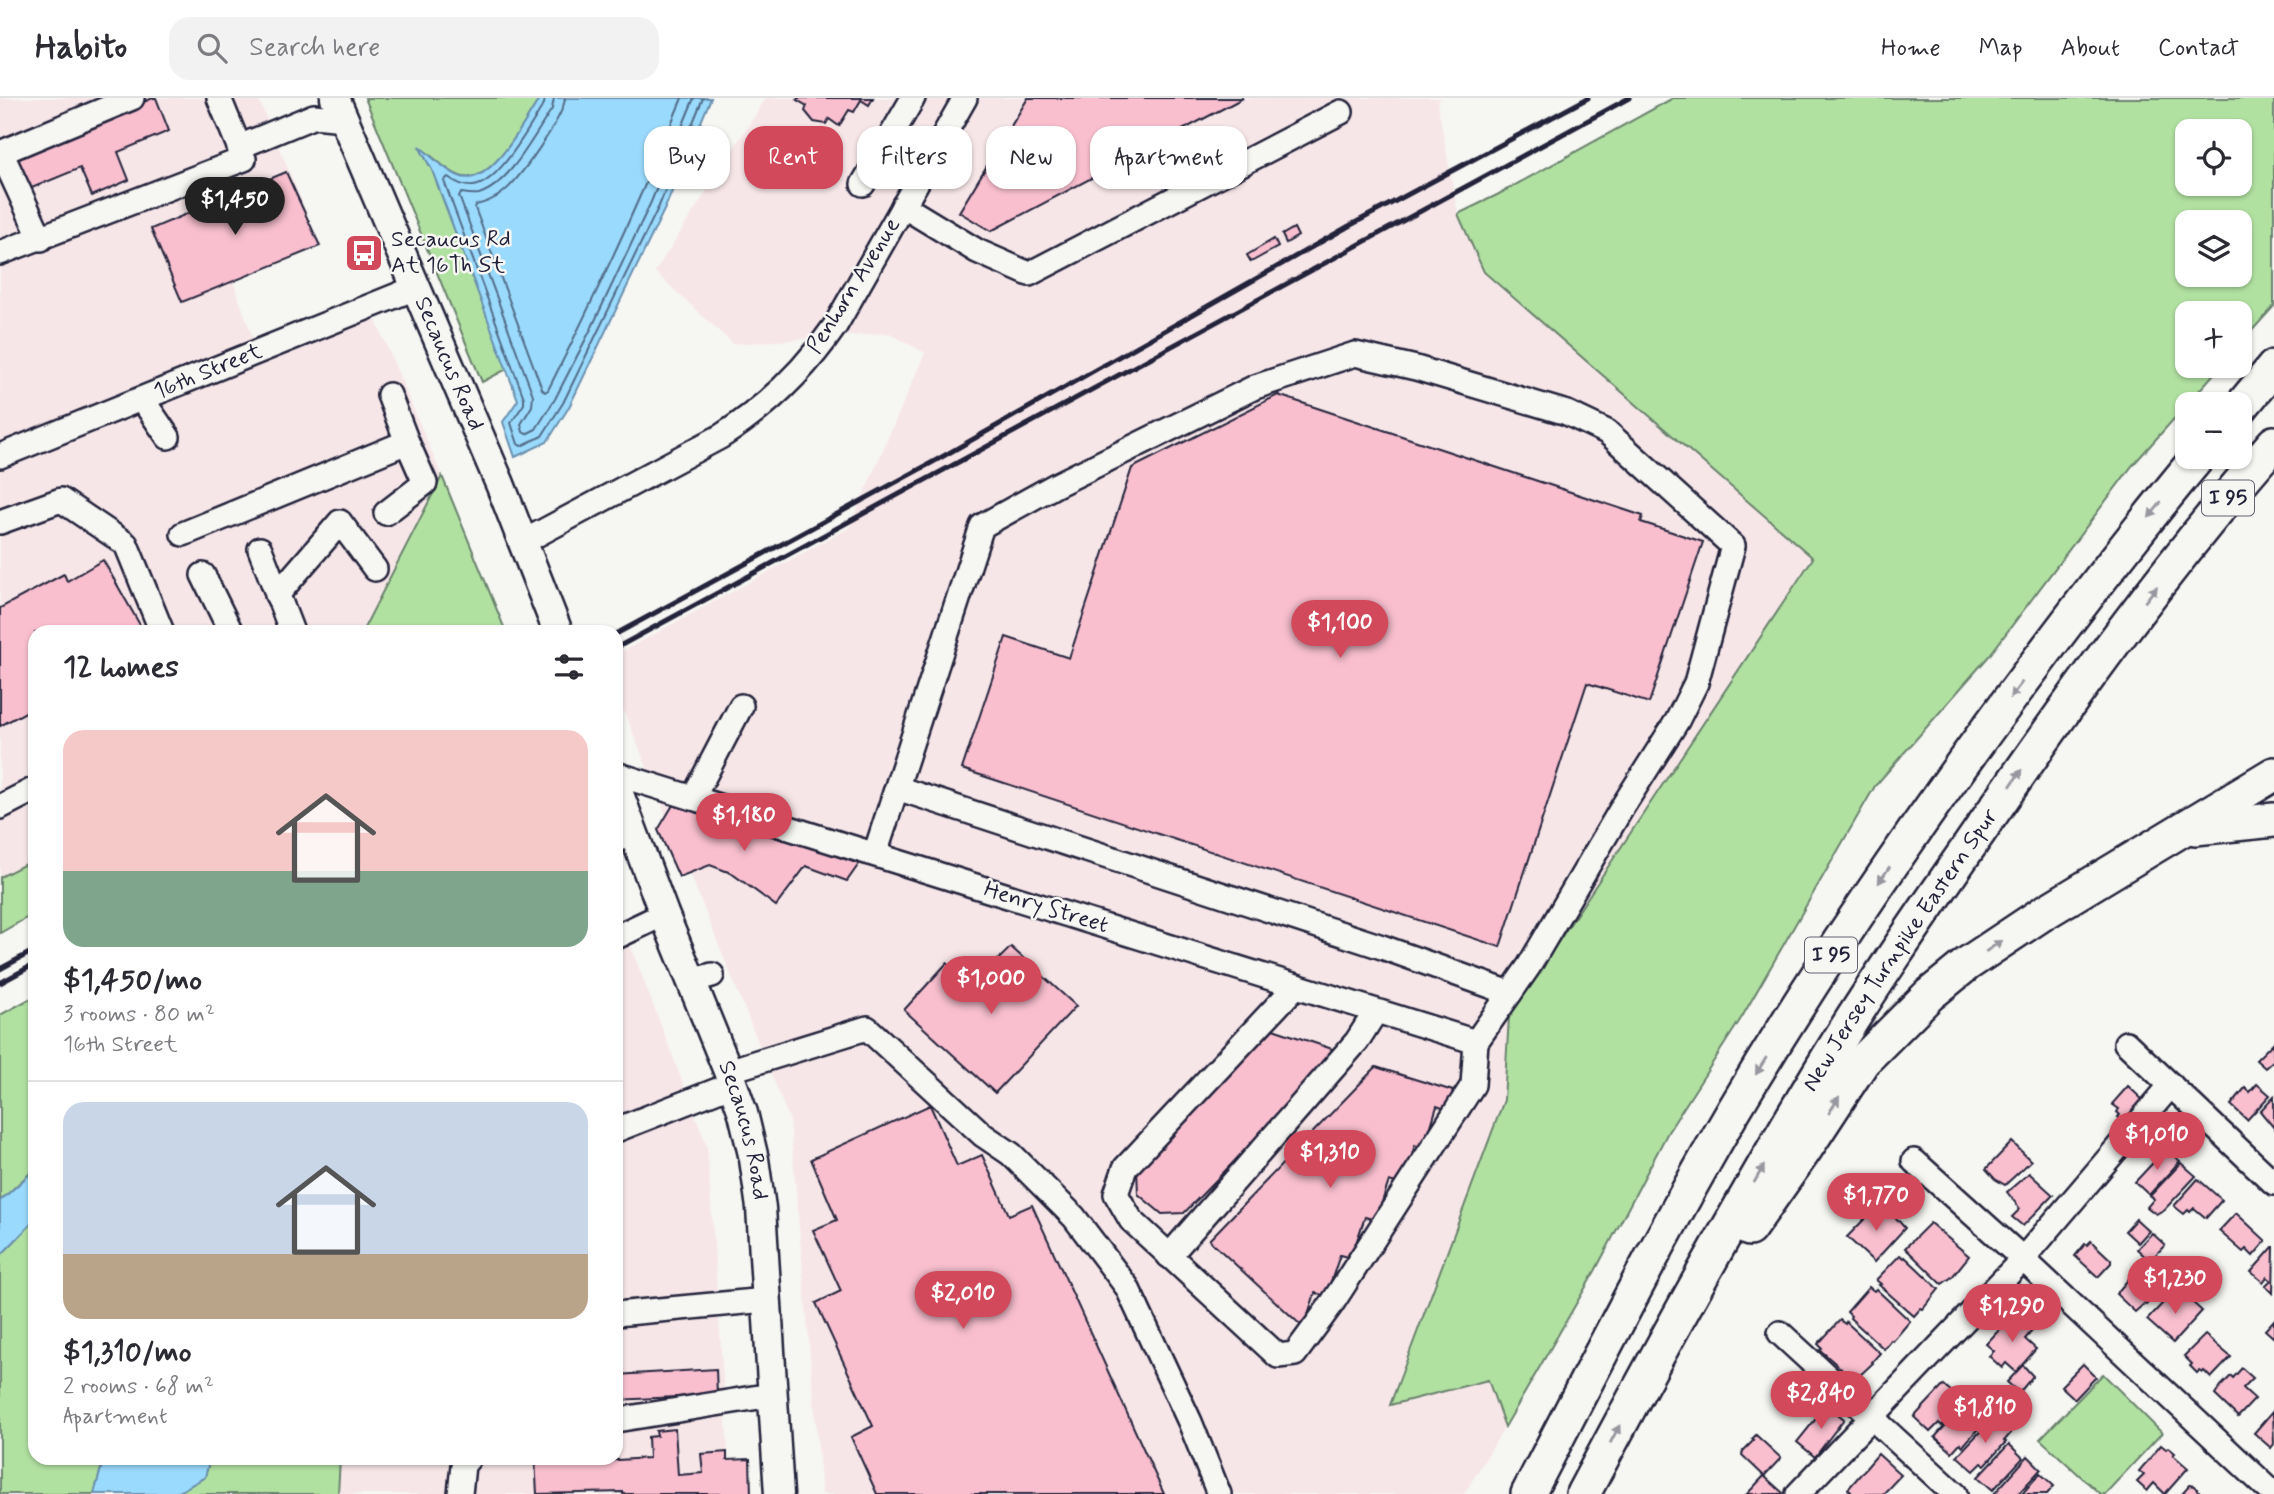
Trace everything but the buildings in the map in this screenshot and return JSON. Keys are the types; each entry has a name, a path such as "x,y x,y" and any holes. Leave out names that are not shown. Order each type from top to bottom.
{"highway":[{"path":"2252,394 2274,367"},
{"name":"New Jersey Turnpike Eastern Spur","path":"1583,1494 1654,1361 1783,1132 1853,1018 2023,767 2129,622 2274,443"},
{"name":"I 95","path":"1528,1494 1679,1207 1804,996 1900,852 1996,717 2088,594 2188,469"},
{"path":"1654,1361 1804,1151 1853,1075 1896,1026 1967,964 2042,914 2274,774"},
{"path":"2183,830 2274,820"}],"main road":[{"name":"Secaucus Road","path":"340,108 523,542 555,625"},
{"name":"Secaucus Road","path":"625,836 664,914 701,978 743,1113 754,1158 761,1208 779,1494"}],"street":[{"path":"41,239 1,153 132,98"},
{"path":"0,253 244,159 219,98"},
{"path":"897,126 913,98"},
{"name":"Penhorn Avenue","path":"523,542 720,437 772,399 826,339 965,98"},
{"path":"239,147 340,108"},
{"path":"903,206 977,251 1029,274 1341,112"},
{"name":"16th Street","path":"0,456 415,288"},
{"path":"875,854 982,526 1056,485 1255,387 1355,354 1416,368 1567,413 1607,432 1733,546 1696,683 1529,967 1475,1042 1473,1085 1331,1305 1295,1354 1278,1356 1130,1220 1116,1194 1125,1168 1296,986"},
{"path":"386,513 425,483 389,395"},
{"path":"142,399 168,438"},
{"path":"183,534 407,442"},
{"path":"0,522 61,500 126,544 159,625"},
{"path":"277,594 340,522 375,569"},
{"path":"260,549 289,625"},
{"path":"204,575 228,625"},
{"path":"693,798 741,706"},
{"name":"Henry Street","path":"623,776 1475,1042"},
{"path":"897,788 1382,947 1510,993"},
{"path":"0,807 28,793"},
{"path":"623,929 664,914"},
{"path":"1169,1256 1357,1041 1376,1011"},
{"path":"623,1127 731,1077 867,1028 983,1135 1011,1154 1074,1217 1127,1287 1190,1422 1219,1494"},
{"path":"2126,1043 2274,1183"},
{"path":"1798,1494 2023,1259 2171,1085"},
{"path":"1914,1161 2274,1494"},
{"path":"623,1313 766,1300"},
{"path":"1780,1333 1955,1494"},
{"path":"623,1419 771,1395"},
{"path":"460,1494 463,1465"}],"shaded area":[{"path":"0,98 258,98 318,240 232,278 255,345 365,295 442,476 366,625 28,625 28,863 0,877"},
{"path":"766,98 1442,98 1437,101 1458,214 1484,272 1813,558 1509,1016 1504,1100 1391,1404 1488,1380 1505,1427 1464,1494 822,1494 790,1121 623,708 623,651 849,528 925,353 889,333 733,344 655,272 708,189 730,189 730,154 744,132 744,189 843,189 843,126 748,126"},
{"path":"623,926 707,1146 731,1494 338,1494 340,1465 623,1465"}],"green space":[{"path":"365,98 540,98 506,150 483,172 472,177 455,174 420,148 432,170 507,369 482,382"},
{"path":"1673,98 2274,98 2274,306 2252,331 2252,301 2175,301 2175,378 2210,378 2198,392 2175,392 2175,418 2132,466 1989,656 1875,786 1742,1017 1668,1132 1595,1271 1505,1427 1488,1380 1390,1405 1504,1100 1509,1016 1813,558 1484,272 1458,214"},
{"path":"442,476 503,625 366,625"},
{"path":"28,863 28,917 0,933 0,877"},
{"path":"28,1000 28,1175 0,1201 0,1015"},
{"path":"28,1227 28,1465 102,1465 94,1494 0,1494 0,1256"},
{"path":"2103,1374 2162,1433 2105,1494 2100,1494 2040,1439"},
{"path":"208,1465 340,1465 338,1494 175,1494 205,1477"}],"water":[{"path":"540,98 711,98 699,126 644,126 644,189 673,189 569,407 547,442 515,457 503,422 518,400 432,170 419,146 454,174 471,178 483,173 494,163 516,136"},
{"path":"28,1176 28,1227 0,1256 0,1201"},
{"path":"102,1465 208,1465 205,1477 175,1494 94,1494"}],"railway":[{"path":"623,630 933,462 1349,226 1588,98"},
{"path":"623,644 1629,98"},
{"path":"0,969 28,954"},
{"path":"0,983 28,968"}],"place":[{"name":"Secaucus Rd At 16Th St","path":"364,253"}]}
